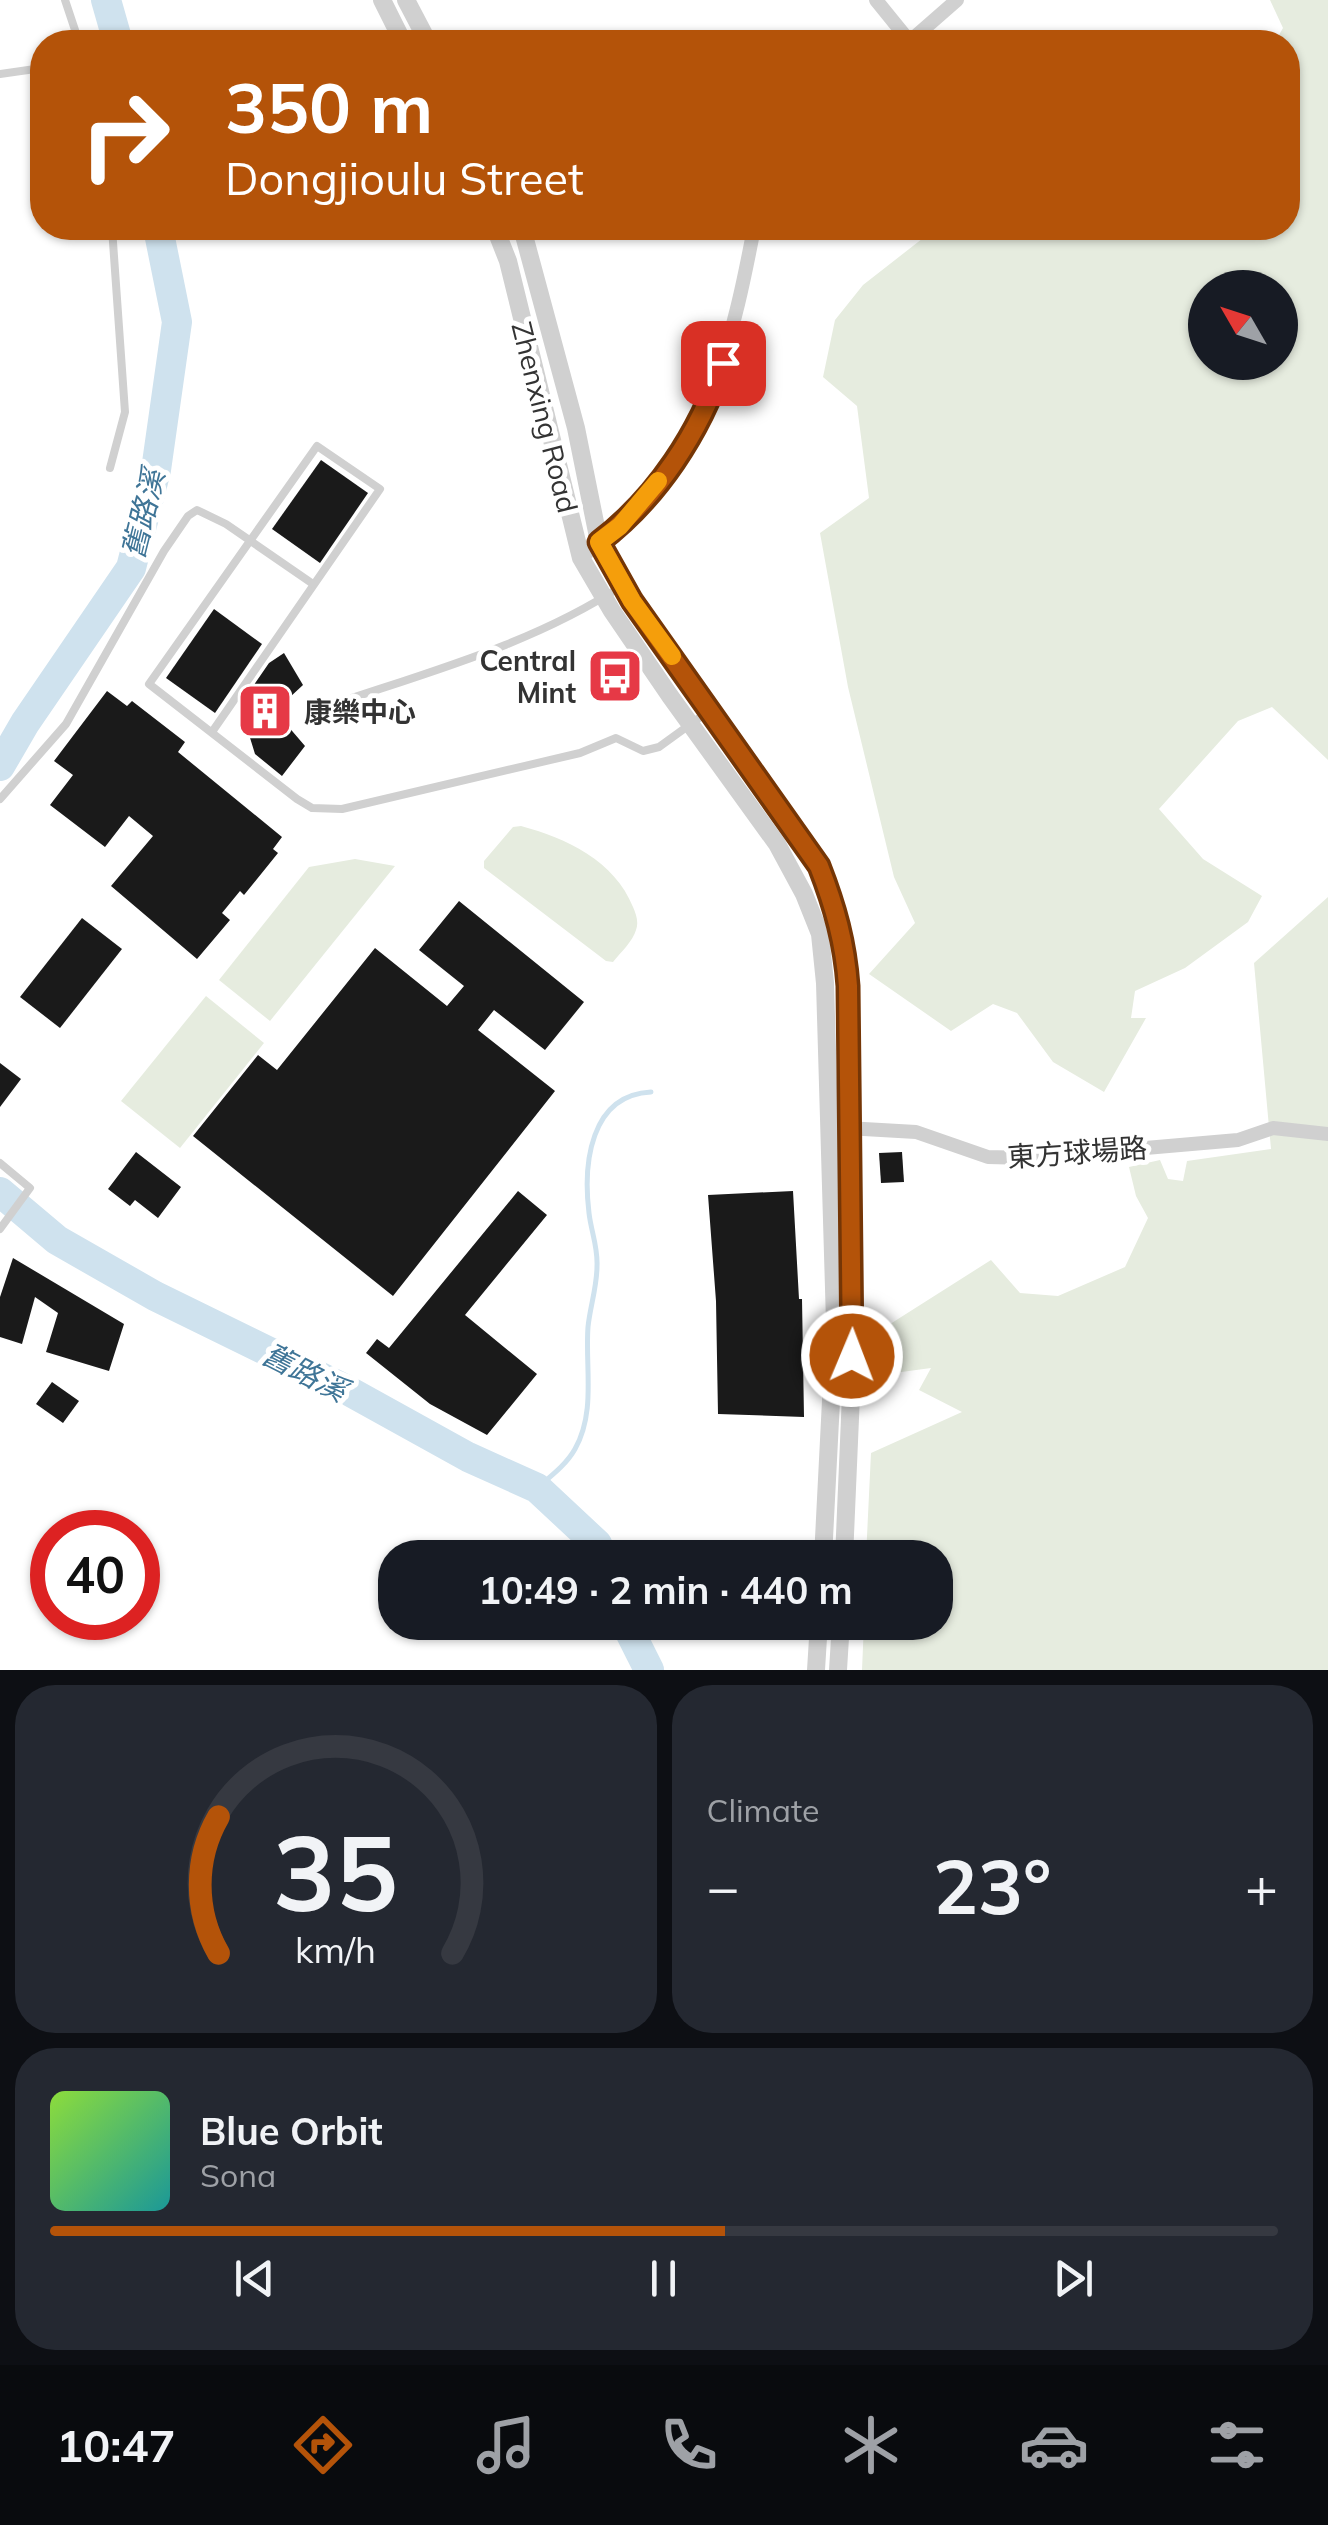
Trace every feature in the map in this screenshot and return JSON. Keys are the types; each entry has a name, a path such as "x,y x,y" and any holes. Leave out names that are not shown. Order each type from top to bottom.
{"street":[{"path":"382,0 397,30"},
{"path":"406,0 422,30"},
{"path":"876,0 900,30"},
{"path":"922,30 956,0"},
{"name":"Zhenxing Road","path":"500,240 581,558 690,724 777,844 820,934 826,983 835,1322 824,1540"},
{"name":"Zhenxing Road","path":"525,240 576,428 599,542 623,586 819,866 845,942 854,1325 845,1540"},
{"path":"581,558 642,504 700,420 729,343 751,240"},
{"name":"東方球場路","path":"829,1127 916,1132 988,1158 1030,1158 1238,1140 1273,1128 1328,1134"},
{"path":"816,1670 818,1640"},
{"path":"838,1670 840,1640"}],"lane":[{"path":"66,0 75,30"},
{"path":"0,74 30,70"},
{"path":"110,468 126,412 113,240"},
{"path":"212,732 380,488 316,446 149,684 297,799 312,808 327,810 580,754 616,738 643,751 659,747 710,710"},
{"path":"0,799 66,724 188,516 197,510 313,584"},
{"path":"344,701 503,647 623,586"},
{"path":"0,1163 30,1188 0,1229"}],"shaded area":[{"path":"1270,0 1328,0 1328,760 1272,707 1238,721 1159,809 1203,859 1262,896 1248,922 1185,968 1135,991 1131,1018 1146,1018 1104,1092 1053,1062 1017,1013 993,1004 951,1031 869,974 915,923 894,877 848,687 820,533 869,498 857,406 823,377 835,320 863,285 921,240 1300,240 1300,30 1282,30"},
{"path":"513,827 555,837 587,854 602,864 625,891 637,927 613,962 606,961 484,868 484,861"},
{"path":"355,859 395,866 270,1021 219,980 309,867"},
{"path":"1328,897 1328,1670 862,1670 863,1640 953,1640 953,1540 867,1540 871,1453 962,1412 919,1390 931,1368 894,1373 887,1326 991,1260 1020,1293 1058,1296 1125,1267 1148,1218 1136,1196 1129,1167 1160,1160 1168,1179 1183,1181 1187,1161 1271,1149 1254,963"},
{"path":"206,996 264,1043 180,1148 121,1101"}],"building":[{"path":"321,460 368,493 320,563 272,529"},
{"path":"214,609 262,644 215,713 166,678"},
{"name":"康樂中心","path":"284,653 303,685 289,698 287,725 305,746 282,776 255,754 243,715 247,695 269,663"},
{"path":"107,691 127,706 132,701 185,742 178,752 282,837 273,849 278,853 244,895 240,891 222,913 230,920 197,959 111,886 153,836 129,816 105,847 50,805 73,775 54,761"},
{"path":"459,901 584,1002 545,1050 494,1010 478,1030 555,1091 393,1296 193,1136 258,1055 277,1070 375,948 447,1006 464,986 419,950"},
{"path":"82,918 122,949 60,1028 20,997"},
{"path":"0,1063 21,1079 0,1107"},
{"path":"136,1152 181,1187 158,1218 135,1200 130,1206 108,1189"},
{"path":"902,1152 904,1182 881,1183 879,1153"},
{"path":"518,1191 547,1215 465,1315 537,1374 487,1435 430,1404 366,1353 377,1339 389,1348"},
{"path":"793,1191 802,1299 804,1417 718,1414 716,1301 708,1195"},
{"path":"13,1258 124,1324 109,1371 46,1352 58,1313 35,1297 22,1344 0,1337 0,1297"},
{"path":"52,1382 79,1401 63,1423 36,1404"}],"waterway":[{"name":"舊路溪","path":"106,0 115,30"},
{"name":"舊路溪","path":"0,766 131,568 156,470 177,322 160,240"},
{"path":"537,1488 571,1455 585,1420 588,1327 597,1266 587,1194 595,1135 615,1105 631,1096 651,1092"},
{"name":"舊路溪","path":"0,1192 57,1240 155,1296 347,1390 468,1457 537,1488 593,1540"},
{"name":"舊路溪","path":"634,1640 649,1670"}],"slow traffic":[{"path":"658,481 642,504 599,542 632,601 672,656"}],"place":[{"name":"Central Mint","path":"615,676"},
{"name":"康樂中心","path":"265,711"}],"route":[{"path":"723,363 700,420 682,448 642,504 599,542 632,601 819,866 836,909 845,942 848,986 852,1356"}]}
